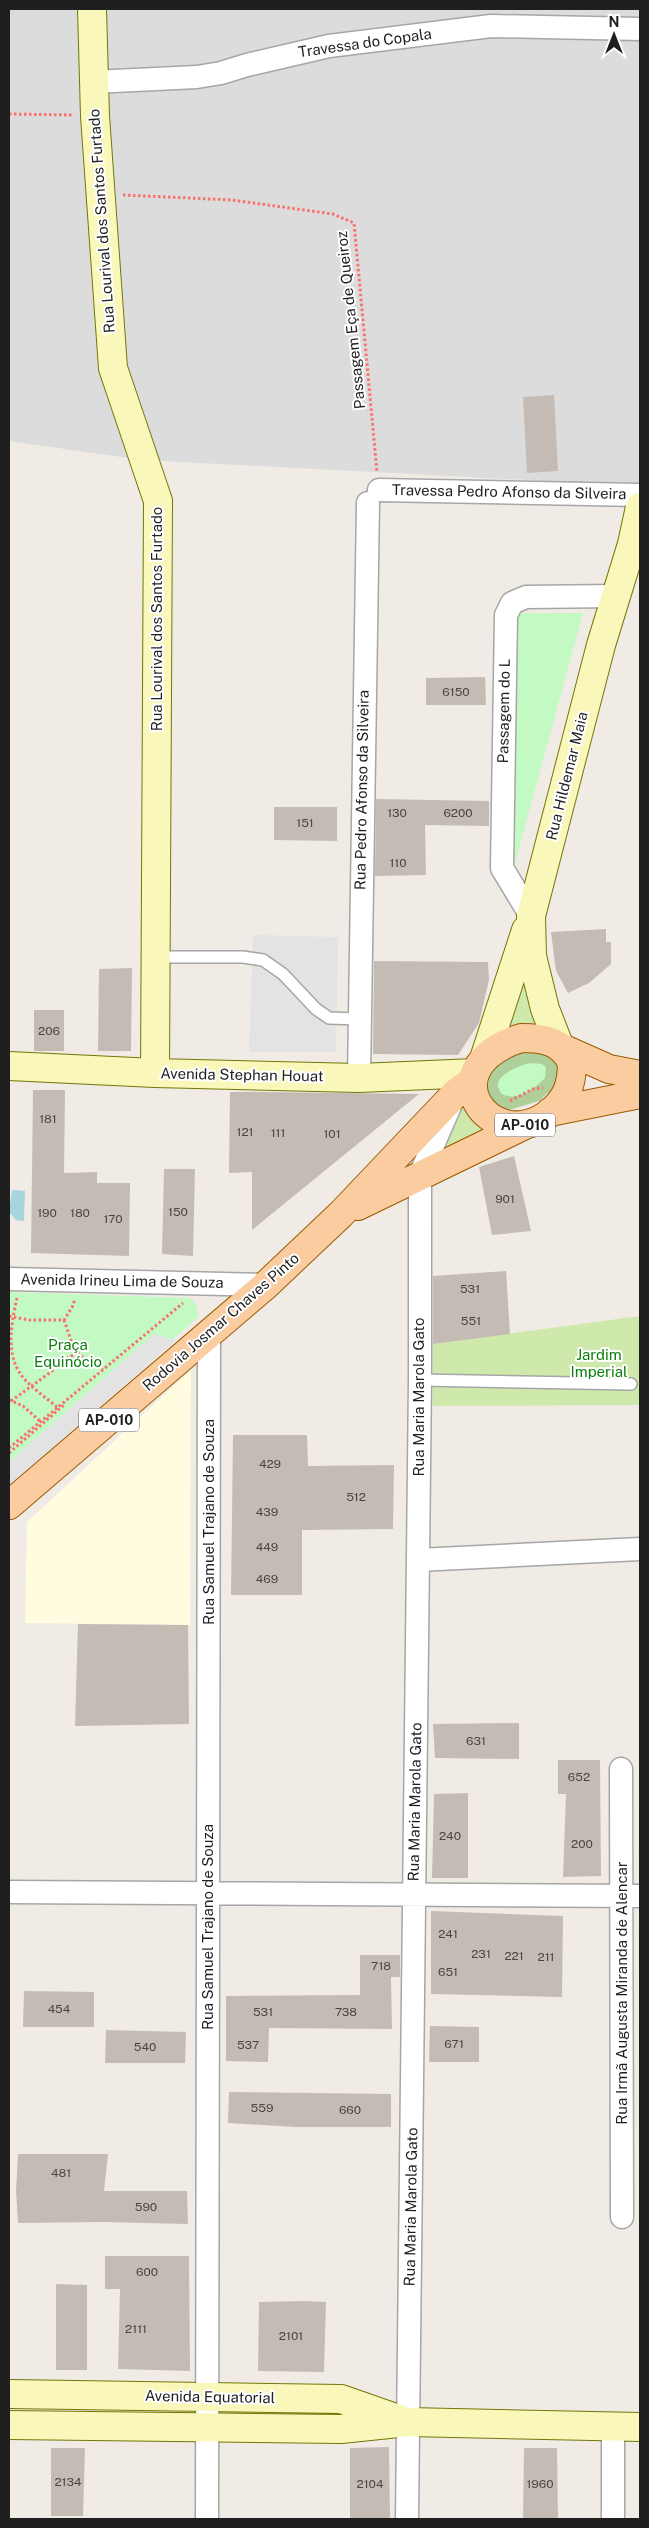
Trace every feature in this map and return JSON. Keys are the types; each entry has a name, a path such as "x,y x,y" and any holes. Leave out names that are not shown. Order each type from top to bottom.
{"main road":[{"name":"Rua Lourival dos Santos Furtado","path":"92,9 93,82 113,368 158,501 155,1073"},
{"name":"Rua Hildemar Maia","path":"562,1047 545,1009 532,956 531,916 615,596 632,544 640,507"},
{"path":"472,1076 531,916"},
{"name":"AP-010","path":"562,1047 572,1063 570,1084 561,1104 539,1120 525,1125 503,1123 492,1118 477,1104 472,1076 492,1050 521,1038 540,1038 562,1047 609,1069 640,1074"},
{"name":"Avenida Stephan Houat","path":"9,1066 155,1073 359,1078 472,1076"},
{"name":"Rodovia Josmar Chaves Pinto","path":"9,1505 266,1284 341,1214 472,1076"},
{"name":"AP-010","path":"550,1112 640,1094"},
{"name":"Rodovia Josmar Chaves Pinto","path":"341,1214 525,1125"},
{"name":"Avenida Equatorial","path":"9,2394 341,2399 408,2422"},
{"name":"Avenida Equatorial","path":"9,2425 341,2429 408,2422 640,2428"}],"street":[{"name":"Travessa do Copala","path":"93,82 205,76 329,46 491,26 640,29"},
{"name":"Travessa Pedro Afonso da Silveira","path":"373,496 640,495"},
{"name":"Rua Pedro Afonso da Silveira","path":"359,1078 373,496"},
{"name":"Passagem do L","path":"531,916 502,868 506,615 512,603 526,597 615,596"},
{"name":"Rua Maria Marola Gato","path":"407,2519 420,1380 420,1175 435,1137 472,1076"},
{"name":"Avenida Irineu Lima de Souza","path":"13,1286 266,1284"},
{"name":"Rua Samuel Trajano de Souza","path":"207,2519 209,1334"},
{"path":"418,1560 640,1549"},
{"name":"Rua Irmã Augusta Miranda de Alencar","path":"622,1769 631,1896 622,2217"},
{"path":"9,1892 631,1896"},
{"path":"613,2427 613,2519"}],"lane":[{"path":"157,957 243,957 262,960 283,974 316,1009 329,1018 359,1019"},
{"path":"420,1380 631,1384"}],"path":[{"path":"9,114 95,116"},
{"name":"Passagem Eça de Queiroz","path":"100,194 232,200 333,214 354,223 373,496"},
{"path":"13,1286 10,1344 18,1371 59,1410"},
{"path":"64,1320 74,1304 74,1294"},
{"path":"10,1317 64,1320"},
{"path":"9,1453 104,1369 87,1362 78,1353 74,1348 64,1320"},
{"path":"10,1400 55,1369 63,1360 78,1353"},
{"path":"10,1400 22,1406 43,1423"}],"shaded area":[{"path":"9,9 640,9 640,486 142,460 9,441"},
{"path":"253,935 338,937 336,1052 249,1052"},
{"path":"154,1334 176,1340 9,1486 9,1462"},
{"path":"191,1370 190,1625 25,1623 27,1522"}],"green space":[{"path":"517,613 583,613 511,878"},
{"path":"520,966 544,1029 498,1037"},
{"path":"528,1050 548,1051 562,1066 557,1085 539,1101 509,1110 490,1104 486,1080 493,1068 503,1060"},
{"path":"530,1063 542,1064 546,1067 545,1078 525,1093 514,1096 502,1094 498,1088 498,1082 501,1078 506,1073"},
{"path":"460,1100 487,1125 486,1137 430,1162"},
{"name":"Praça Equinócio","path":"9,1292 189,1298 197,1306 198,1317 9,1486"},
{"name":"Jardim Imperial","path":"640,1316 640,1405 433,1406 433,1344"}],"water":[{"path":"12,1190 25,1191 24,1221 16,1220 9,1212"}],"building":[{"path":"554,395 558,471 527,473 523,397"},
{"path":"485,677 486,705 426,705 426,678"},
{"path":"376,799 489,801 489,826 425,825 426,875 375,876"},
{"path":"274,807 337,807 337,841 274,840"},
{"path":"606,929 606,942 611,942 611,964 589,983 568,993 556,971 551,932"},
{"path":"374,961 488,962 489,980 479,1023 458,1055 373,1054"},
{"path":"132,968 131,1051 98,1051 99,969"},
{"path":"34,1010 64,1010 64,1051 34,1051"},
{"path":"33,1090 65,1090 64,1173 97,1172 97,1183 130,1183 129,1256 31,1253"},
{"path":"230,1092 419,1094 252,1230 252,1172 229,1173"},
{"path":"514,1156 531,1231 492,1235 479,1167"},
{"path":"164,1169 195,1169 193,1256 162,1254"},
{"path":"506,1271 510,1334 433,1344 433,1276"},
{"path":"233,1435 307,1435 308,1466 394,1465 393,1529 302,1530 302,1595 231,1595"},
{"path":"78,1624 188,1625 189,1724 75,1726"},
{"path":"519,1723 519,1759 435,1758 433,1724"},
{"path":"558,1760 600,1760 601,1876 563,1877 566,1794 558,1794"},
{"path":"468,1793 468,1878 432,1878 434,1794"},
{"path":"431,1911 563,1916 562,1997 431,1994"},
{"path":"360,1955 400,1955 400,1977 391,1977 392,2029 269,2028 268,2062 226,2061 226,1996 360,1995"},
{"path":"24,1991 94,1992 94,2027 23,2027"},
{"path":"430,2026 479,2027 479,2062 429,2062"},
{"path":"106,2030 186,2032 185,2063 105,2063"},
{"path":"229,2092 391,2094 391,2127 296,2127 228,2123"},
{"path":"18,2154 108,2154 104,2191 187,2191 188,2224 104,2222 18,2223 16,2191"},
{"path":"105,2256 189,2256 190,2371 118,2369 120,2289 105,2289"},
{"path":"56,2284 87,2285 87,2370 56,2370"},
{"path":"259,2302 326,2302 324,2372 258,2371"},
{"path":"389,2447 390,2519 350,2519 350,2448"},
{"path":"51,2448 85,2448 83,2516 51,2516"},
{"path":"524,2448 557,2448 558,2519 523,2519"}]}
